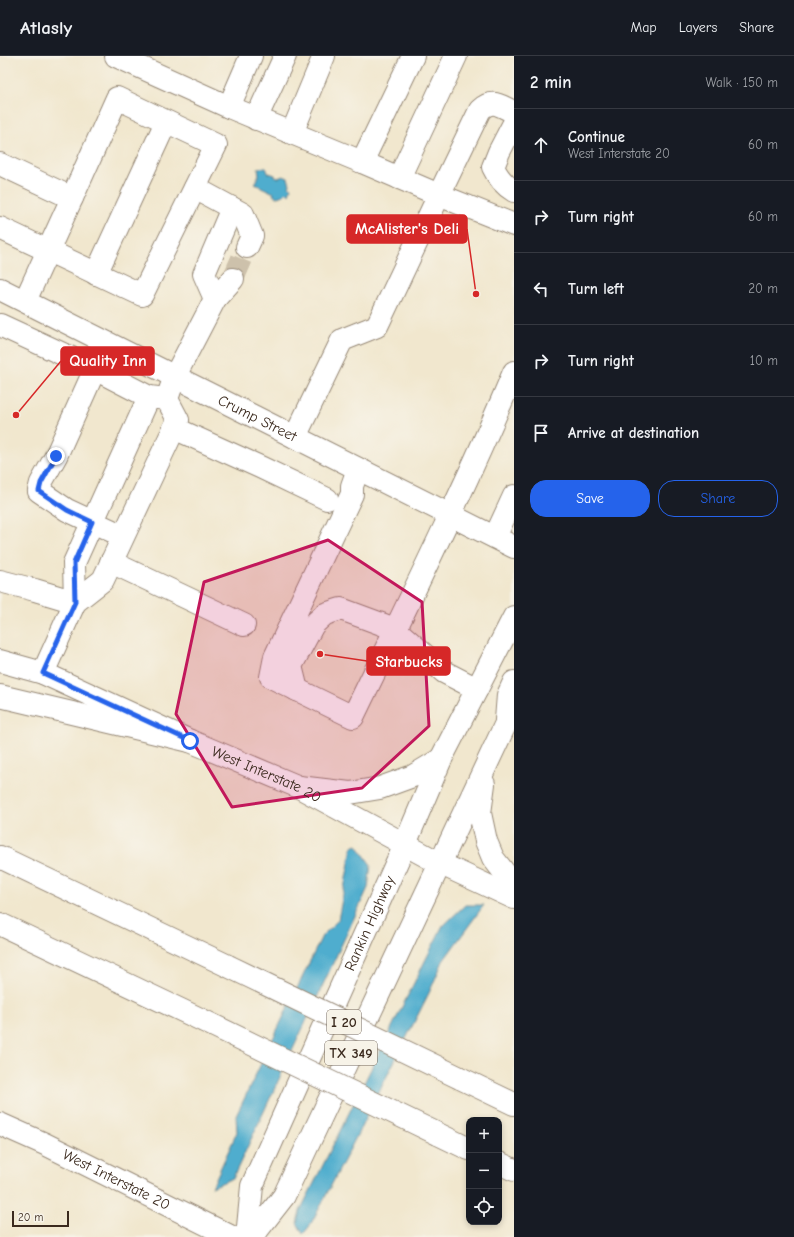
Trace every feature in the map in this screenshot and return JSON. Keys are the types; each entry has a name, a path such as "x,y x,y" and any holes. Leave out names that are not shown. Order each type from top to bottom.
{"main road":[{"path":"116,56 256,119 514,225"},
{"path":"230,107 251,56"},
{"path":"256,119 285,56"},
{"path":"292,133 324,56"},
{"path":"399,178 456,56"},
{"path":"362,162 409,57"},
{"path":"0,228 48,251 96,274 142,296 216,145 117,98 72,198 48,251 25,302"},
{"path":"295,437 342,340 377,326 480,110 487,104 494,103 514,112"},
{"path":"96,274 166,122"},
{"path":"514,123 493,167 497,176 507,187 514,191"},
{"path":"0,164 72,198"},
{"path":"195,188 243,214 252,236 247,248"},
{"path":"215,299 204,274 232,208"},
{"path":"43,673 75,602 74,563 92,522 158,398 174,376 215,299 233,279"},
{"name":"Crump Street","path":"0,289 505,542"},
{"path":"0,325 158,398 178,420 103,580 75,602"},
{"path":"95,369 56,456 41,483 39,491 67,510 123,536"},
{"path":"358,469 352,486 352,494 275,657 271,677 353,717 450,515 506,414 514,372"},
{"path":"174,428 326,499"},
{"path":"505,542 514,496"},
{"path":"111,562 244,625"},
{"path":"0,581 75,602"},
{"path":"298,690 291,666 313,625 325,614 341,609 395,629 444,672 477,689"},
{"name":"Rankin Highway","path":"247,1237 252,1186 405,844 441,759 514,617"},
{"name":"West Interstate 20","path":"0,661 43,673 190,741 299,787 439,863 514,898"},
{"path":"439,863 510,714 508,695 514,682"},
{"path":"0,696 190,741"},
{"path":"299,787 350,793 380,788 413,776 441,759"},
{"path":"487,764 480,813 486,841 493,858 514,885"},
{"name":"I 20","path":"0,857 514,1104"},
{"name":"TX 349","path":"252,1237 284,1196 439,863"},
{"path":"0,924 466,1148"},
{"name":"West Interstate 20","path":"0,1124 45,1144 232,1237"},
{"path":"502,1164 514,1170"}],"highlighted area":[{"path":"328,540 422,602 429,726 362,788 232,807 176,714 204,582"}],"water":[{"path":"266,167 268,173 275,175 275,177 278,178 283,176 288,178 290,184 289,186 291,188 289,194 286,192 284,195 277,197 273,195 274,193 255,184 259,175 258,168"},
{"path":"357,845 371,865 368,888 233,1178 212,1187 237,1132 236,1116 322,936 338,920 352,847"},
{"path":"465,905 484,905 443,961 429,993 348,1153 309,1227 303,1234 297,1223 300,1211 442,927"}],"tunnel":[{"path":"233,279 247,247"}],"place":[{"name":"McAlister's Deli","path":"476,294"},
{"name":"Quality Inn","path":"16,415"},
{"name":"Starbucks","path":"320,654"}],"route":[{"path":"56,456 41,483 39,491 67,510 92,522 74,563 75,602 43,673 190,741"}]}
